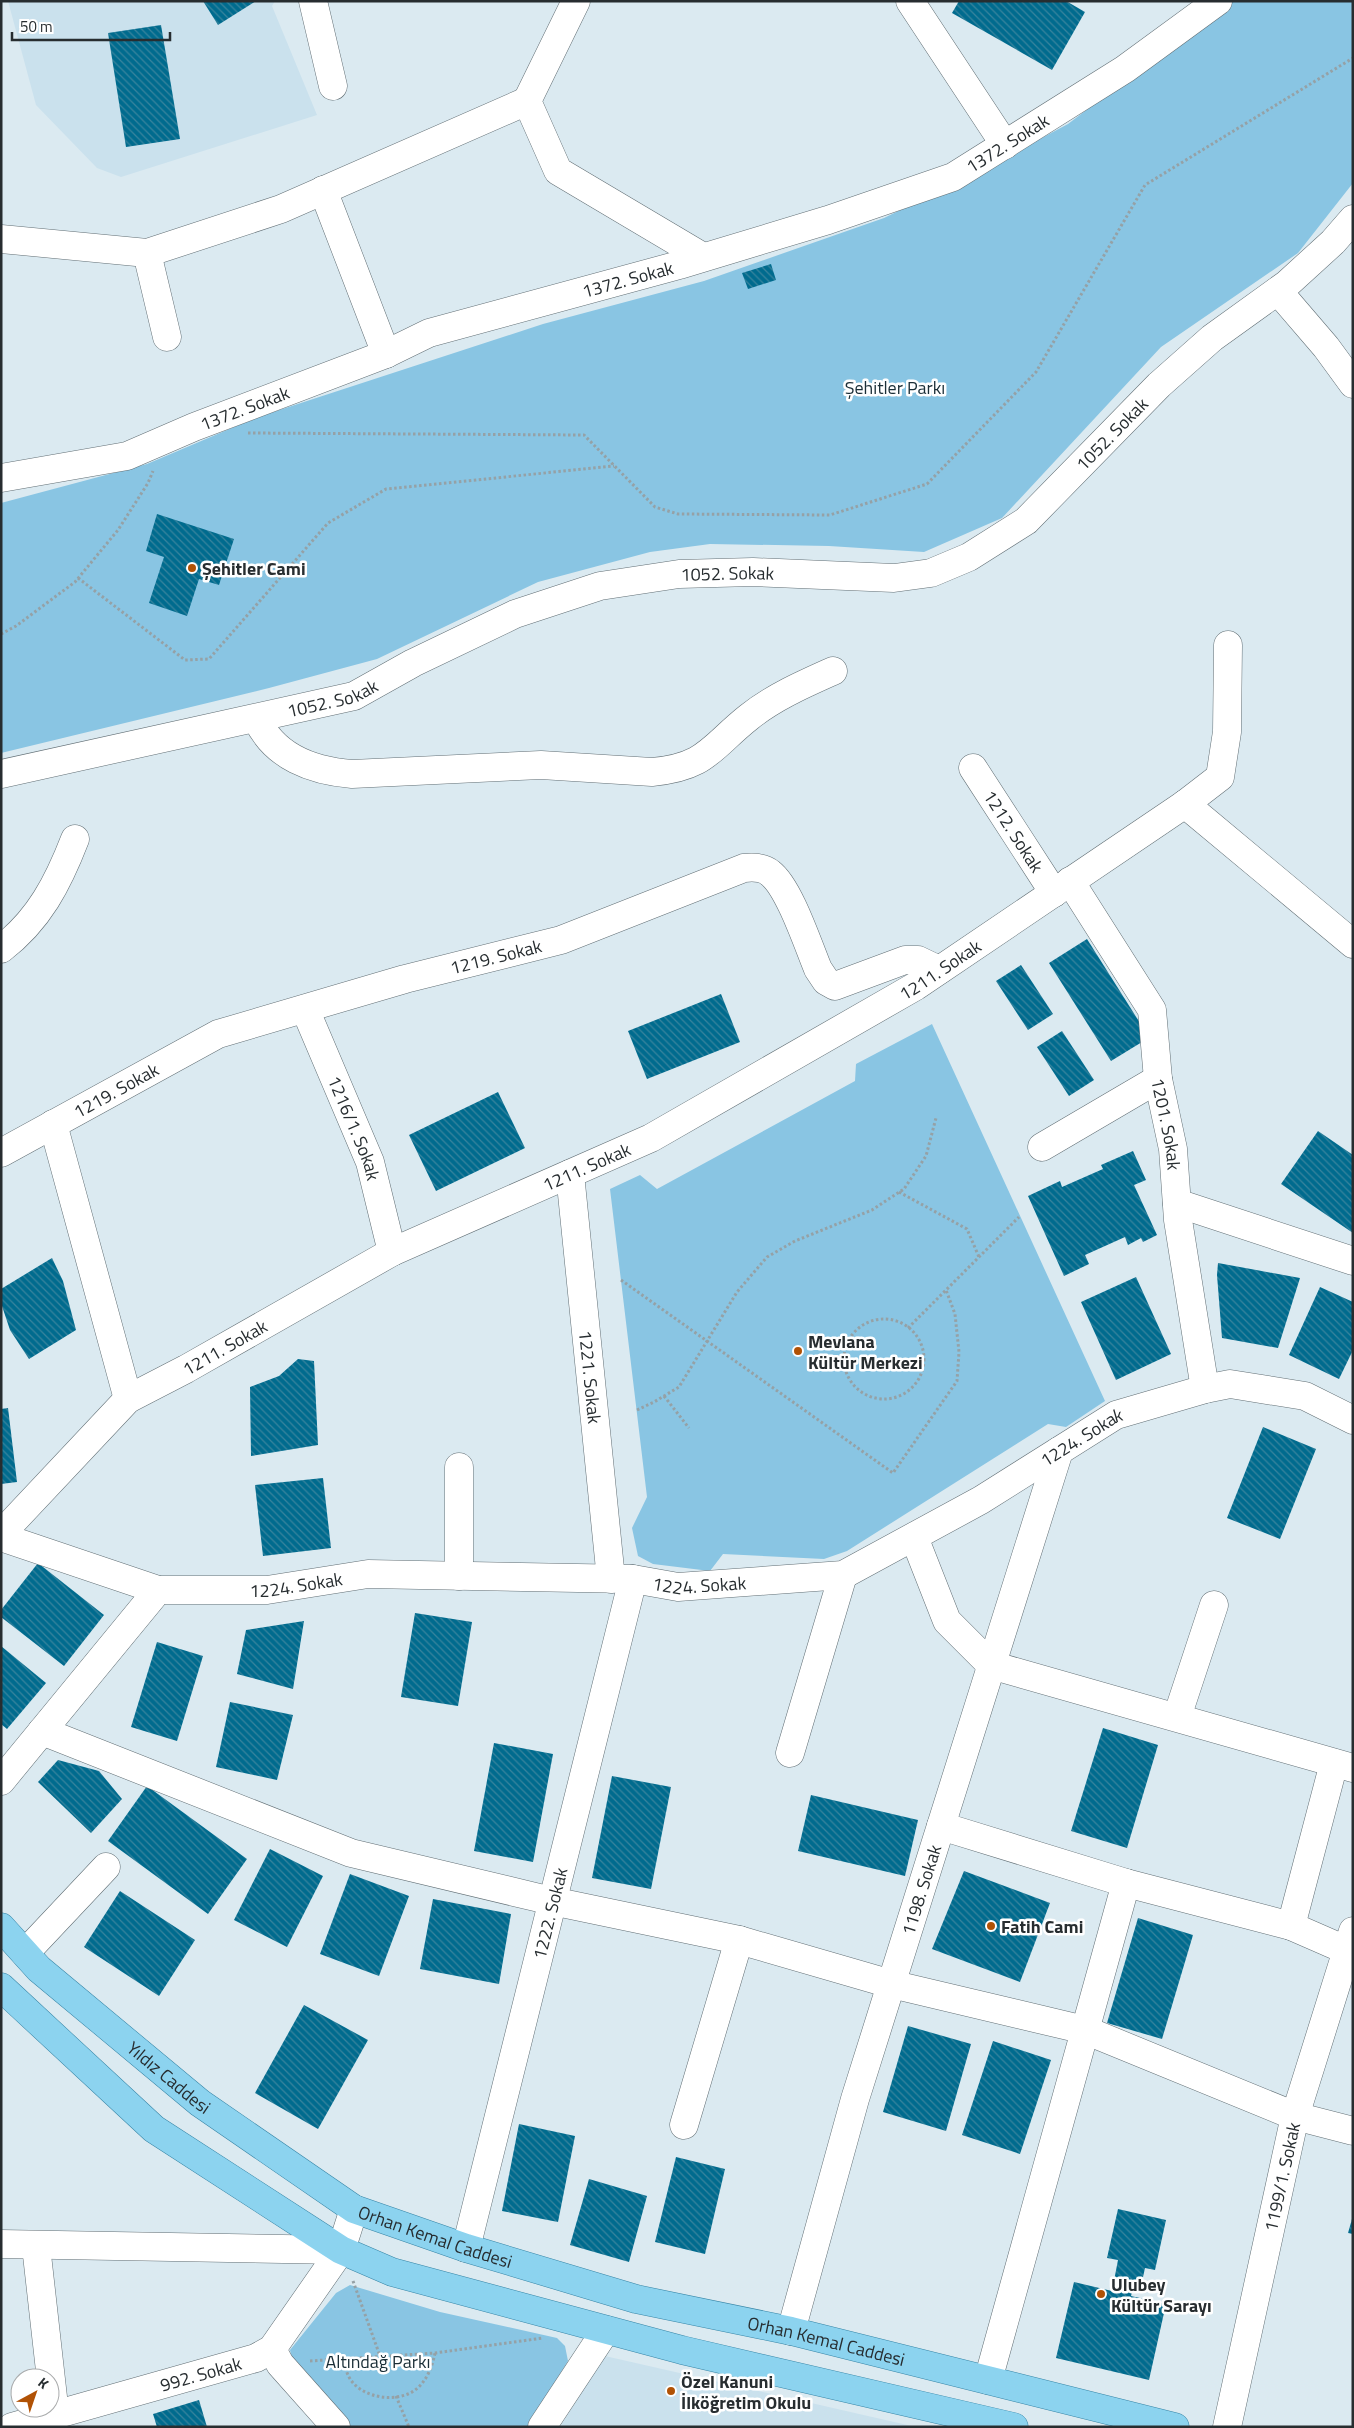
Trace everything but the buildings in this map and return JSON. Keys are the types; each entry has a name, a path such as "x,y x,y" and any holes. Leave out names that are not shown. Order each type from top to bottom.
{"main road":[{"name":"Yıldız Caddesi","path":"1,1927 52,1981 200,2104 354,2210"},
{"path":"1,1987 154,2129 341,2250 392,2272 682,2350 1014,2427"},
{"name":"Orhan Kemal Caddesi","path":"354,2210 466,2248 636,2299 791,2331 1176,2427"}],"street":[{"path":"313,1 333,86"},
{"path":"1,238 147,253 281,208 527,101 576,1"},
{"path":"910,1 1005,145"},
{"name":"1372. Sokak","path":"1,478 127,456 194,427 386,354 429,333 703,258 828,220 953,177 1125,69 1218,1"},
{"path":"527,101 558,171 703,258"},
{"path":"323,190 386,354"},
{"name":"1052. Sokak","path":"1,774 257,719 354,696 413,663 515,614 600,586 688,574 753,572 894,578 931,573 969,557 1026,521 1159,385 1212,338 1278,291 1333,242 1353,218"},
{"path":"147,253 166,337"},
{"path":"1278,291 1326,346 1353,384"},
{"name":"1211. Sokak","path":"1,1536 128,1399 186,1369 392,1252 651,1138 916,986 1185,804 1220,777 1227,732 1228,645"},
{"path":"257,719 266,735 280,750 308,765 337,773 352,774 541,765 652,772 686,766 701,758 715,749 749,717 790,690 833,671"},
{"name":"1212. Sokak","path":"974,768 1062,887"},
{"path":"1185,804 1353,944"},
{"path":"1,949 27,926 42,907 60,876 75,839"},
{"name":"1219. Sokak","path":"1,1153 218,1034 405,979 562,940 744,868 755,867 769,872 781,884 818,969 826,981 835,986 905,960 918,960 939,970"},
{"name":"1201. Sokak","path":"1062,887 1152,1010 1158,1079 1173,1149 1177,1203 1205,1389"},
{"name":"1216/1. Sokak","path":"305,1009 370,1162 392,1252"},
{"path":"1042,1147 1158,1079"},
{"path":"53,1124 128,1399"},
{"name":"1221. Sokak","path":"570,1174 622,1579"},
{"path":"1177,1203 1353,1261"},
{"name":"1224. Sokak","path":"1,1536 158,1590 268,1590 368,1574 622,1579 678,1588 843,1576 981,1500 1116,1415 1205,1389 1230,1384 1305,1396 1353,1420"},
{"name":"1198. Sokak","path":"791,2331 855,2099 1058,1451"},
{"path":"459,1467 459,1576"},
{"path":"914,1536 947,1621 991,1665 1343,1766 1291,1926"},
{"path":"790,1752 843,1576"},
{"name":"1222. Sokak","path":"466,2248 552,1901 622,1579"},
{"path":"1,1780 158,1590"},
{"path":"1177,1717 1214,1605"},
{"path":"42,1731 351,1854 552,1901 739,1940 891,1984 1085,2030 1295,2116 1353,2132"},
{"path":"941,1826 1126,1883 1349,1941"},
{"path":"25,1954 106,1867"},
{"path":"988,2380 1126,1883"},
{"path":"684,2125 739,1940"},
{"name":"1199/1. Sokak","path":"1226,2427 1295,2116 1349,1941"},
{"name":"Orhan Kemal Caddesi","path":"341,2250 354,2210"},
{"path":"1,2244 341,2250"},
{"path":"36,2246 50,2368"},
{"name":"992. Sokak","path":"60,2414 256,2358 276,2356 341,2250"},
{"path":"542,2427 606,2330"},
{"path":"276,2356 336,2427"},
{"name":"992. Sokak","path":"12,2427 44,2418"}],"path":[{"path":"240,433 584,435 655,508 678,514 830,516 927,484 1036,372 1145,185 1353,58"},
{"path":"78,578 185,660 209,659 328,522 386,488 614,466"},
{"path":"1,634 16,626 78,578 118,530 148,483 154,467"},
{"path":"637,1410 679,1387 737,1292 767,1257 795,1241 872,1210 904,1189 926,1156 936,1118"},
{"path":"899,1192 967,1229 979,1257"},
{"path":"908,1328 1019,1217"},
{"path":"621,1280 893,1473 957,1381 959,1352 955,1314 946,1290"},
{"path":"875,1320 896,1321 908,1328 917,1337 922,1348 924,1361 922,1373 916,1384 906,1393 895,1398 882,1400 870,1398 858,1391 849,1381 844,1368 843,1354 848,1340 856,1329 875,1320"},
{"path":"664,1396 689,1428"},
{"path":"341,2250 380,2356"},
{"path":"276,2356 342,2358 436,2353 549,2338"},
{"path":"342,2358 349,2378 368,2394 387,2398 408,2394 419,2386 432,2369 436,2353"},
{"path":"396,2396 410,2427"}],"shaded area":[{"path":"8,1 275,1 272,6 317,115 121,177 97,168 36,105"},
{"name":"Özel Kanuni İlköğretim Okulu","path":"605,2356 916,2427 560,2427"}],"green space":[{"name":"Şehitler Parkı","path":"1230,1 1353,1 1353,183 1298,253 1161,347 1002,518 924,552 829,546 710,544 650,552 538,582 377,659 269,688 1,753 1,503 147,464 258,417 543,324 704,281 884,218 982,170 1068,124"},
{"path":"932,1024 1105,1401 1066,1427 1048,1424 847,1551 824,1559 723,1554 710,1571 653,1564 638,1556 632,1528 647,1497 610,1189 640,1175 657,1189 855,1081 856,1064"},
{"name":"Altındağ Parkı","path":"350,2285 440,2312 557,2338 565,2346 568,2361 527,2427 349,2427 295,2371 290,2350 336,2293"}],"place":[{"name":"Şehitler Cami","path":"192,568"},
{"name":"Mevlana Kültür Merkezi","path":"798,1351"},
{"name":"Fatih Cami","path":"991,1926"},
{"name":"Ulubey Kültür Sarayı","path":"1101,2294"},
{"name":"Özel Kanuni İlköğretim Okulu","path":"671,2391"}]}
